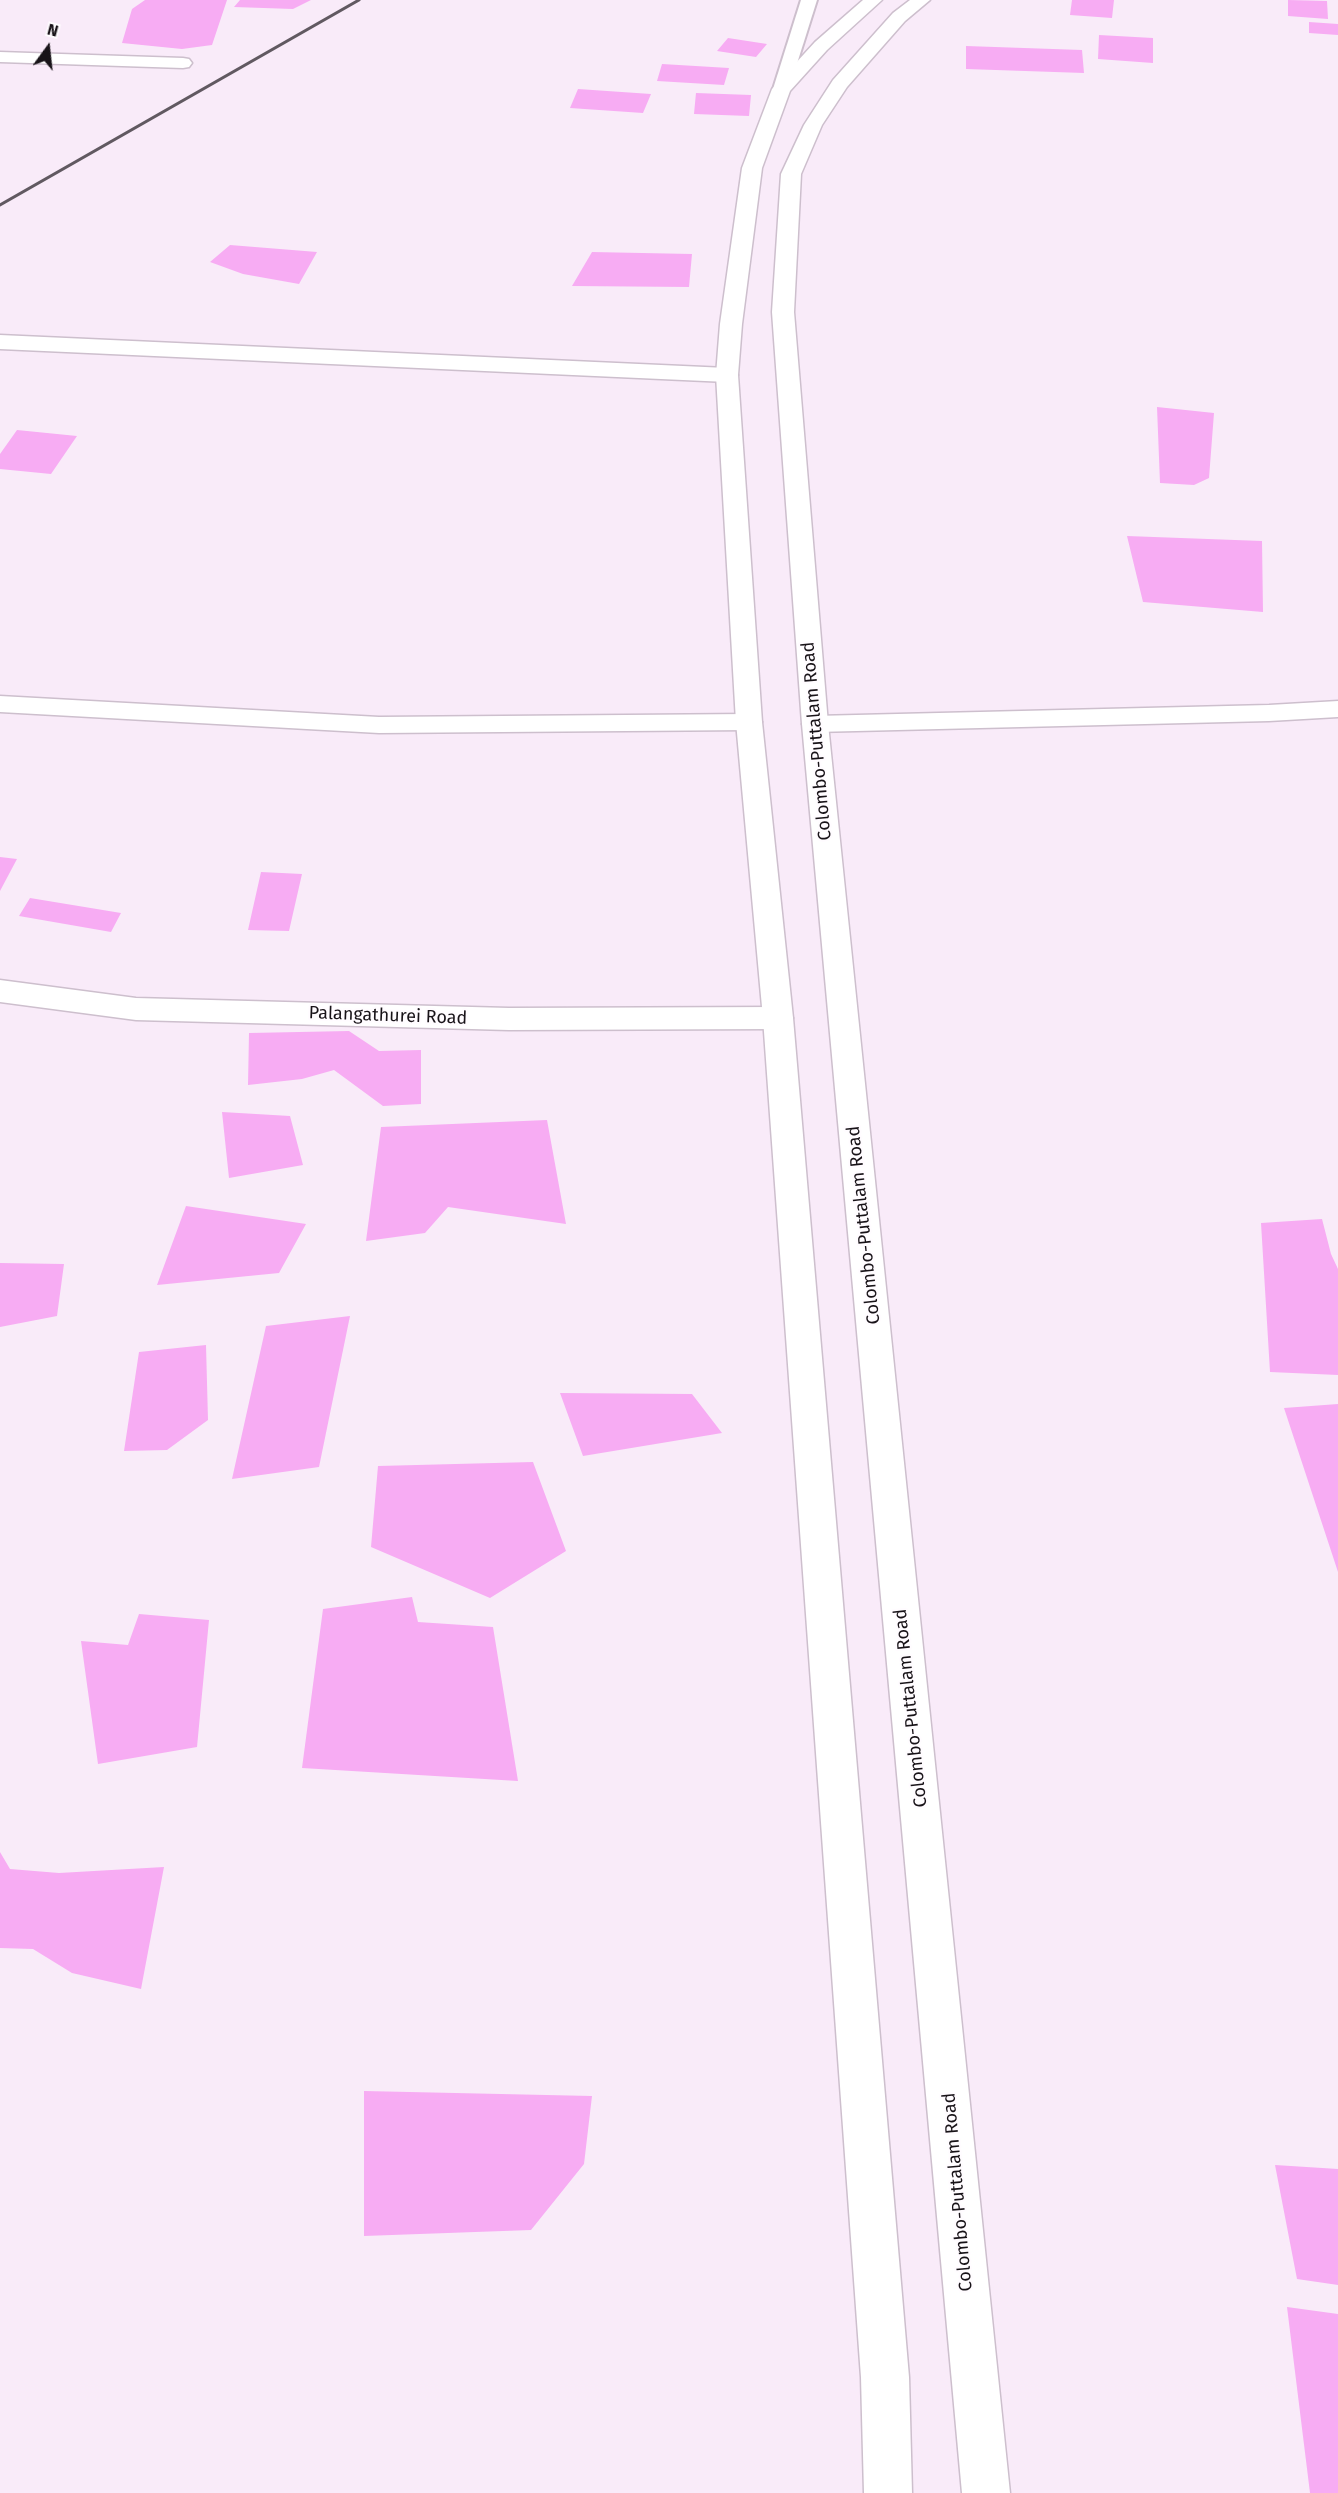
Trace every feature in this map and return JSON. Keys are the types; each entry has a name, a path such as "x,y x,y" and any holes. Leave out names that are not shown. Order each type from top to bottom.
{"main road":[{"path":"873,0 834,33 781,89 752,168 731,324 727,375 749,722 778,1018 885,2378 888,2493"},
{"name":"Colombo-Puttalam Road","path":"921,0 899,17 840,84 813,125 792,174 787,219 783,312 815,724 986,2493"},
{"path":"0,57 183,63"},
{"path":"0,342 727,375"},
{"path":"0,705 379,725 749,722"},
{"path":"815,724 1269,713 1338,709"},
{"name":"Palangathurei Road","path":"0,991 148,1009 509,1019 778,1018"}],"lane":[{"path":"781,89 809,0"}],"building":[{"path":"145,0 227,0 212,45 182,49 122,43 132,9"},
{"path":"240,0 311,0 293,9 234,7"},
{"path":"1072,0 1114,0 1112,18 1070,15"},
{"path":"1288,0 1327,1 1328,19 1288,16"},
{"path":"1309,22 1338,24 1338,35 1309,33"},
{"path":"1099,35 1153,38 1153,63 1098,59"},
{"path":"728,38 767,44 756,57 717,51"},
{"path":"966,46 1082,50 1084,73 966,69"},
{"path":"662,64 729,68 724,85 657,81"},
{"path":"578,89 651,94 643,113 570,108"},
{"path":"696,93 751,95 749,116 694,114"},
{"path":"230,245 317,252 299,284 243,274 210,262"},
{"path":"592,252 692,254 689,287 572,286"},
{"path":"1157,407 1214,413 1209,478 1194,485 1160,483"},
{"path":"17,430 77,436 51,474 0,469 0,454"},
{"path":"1127,536 1262,541 1263,612 1143,602"},
{"path":"0,857 17,859 0,891"},
{"path":"261,872 302,874 289,931 248,930"},
{"path":"30,898 121,913 111,932 19,916"},
{"path":"349,1031 379,1051 421,1050 421,1104 383,1106 334,1070 302,1079 248,1085 249,1033"},
{"path":"222,1112 290,1116 303,1165 229,1178"},
{"path":"547,1120 566,1224 448,1207 425,1233 366,1241 381,1127"},
{"path":"186,1206 306,1224 279,1273 157,1285"},
{"path":"1322,1219 1331,1254 1338,1269 1338,1375 1270,1372 1261,1223"},
{"path":"0,1263 64,1264 57,1316 0,1327"},
{"path":"350,1316 319,1467 232,1479 266,1326"},
{"path":"206,1345 208,1420 167,1450 124,1451 139,1352"},
{"path":"560,1393 692,1394 722,1433 583,1456"},
{"path":"1338,1404 1338,1572 1284,1408"},
{"path":"533,1462 566,1551 490,1598 371,1547 378,1466"},
{"path":"412,1597 418,1622 493,1627 518,1781 302,1768 323,1609"},
{"path":"139,1614 209,1620 197,1747 98,1764 81,1641 128,1645"},
{"path":"0,1852 10,1869 59,1873 164,1867 141,1989 72,1973 33,1949 0,1948"},
{"path":"364,2091 592,2096 584,2164 531,2230 364,2236"},
{"path":"1275,2165 1338,2169 1338,2285 1297,2279"},
{"path":"1287,2307 1338,2314 1338,2493 1310,2493"}],"railway":[{"path":"0,205 359,0"}]}
